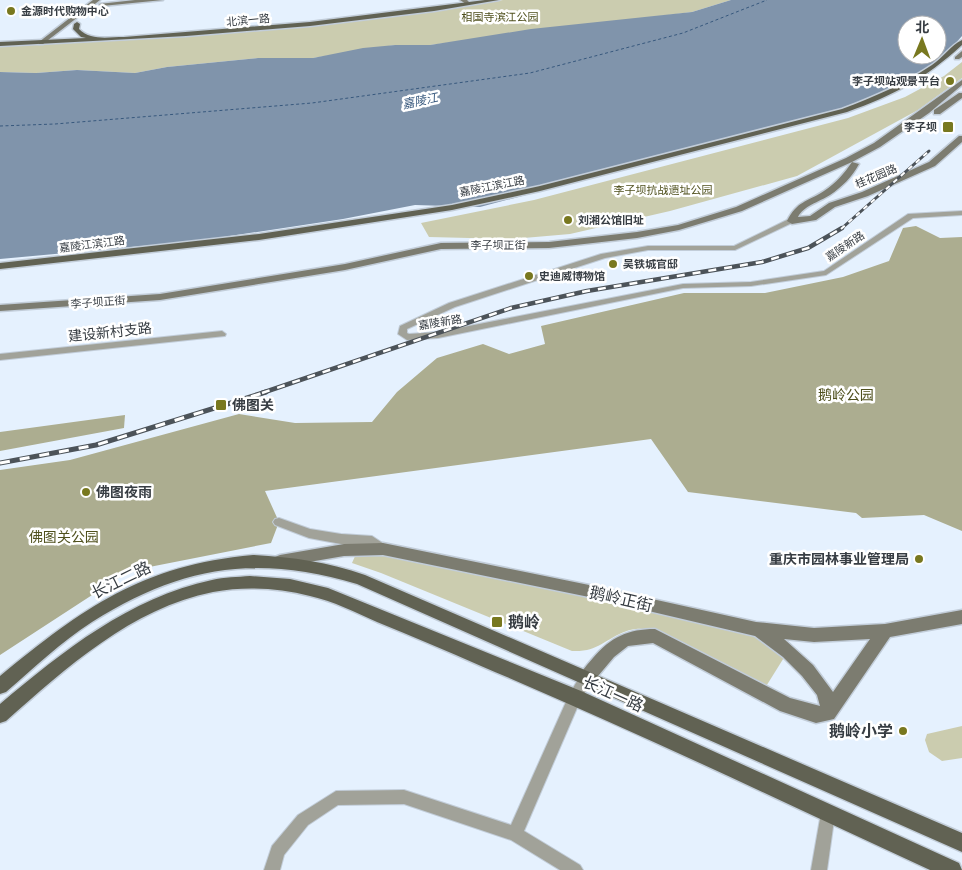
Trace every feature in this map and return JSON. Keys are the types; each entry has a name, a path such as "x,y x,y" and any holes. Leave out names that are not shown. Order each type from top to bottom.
{"main road":[{"path":"54,39 67,23 102,1 160,0"},
{"name":"北滨一路","path":"54,39 100,38 294,24 380,15 478,0"},
{"name":"北滨一路","path":"0,43 296,26 409,14 496,0"},
{"path":"20,41 54,39 77,24 102,1"},
{"path":"67,23 68,25 77,24"},
{"path":"77,24 76,29 79,34 88,38 100,38"},
{"name":"北滨一路","path":"0,43 20,41 42,42"},
{"name":"嘉陵江滨江路","path":"0,266 299,231 516,194 835,112 892,92 932,69 962,42"},
{"name":"嘉陵江滨江路","path":"0,273 300,238 418,220 520,199 843,115 901,95 940,71 960,54"},
{"name":"李子坝正街","path":"0,315 134,306 344,267 442,246 549,244 637,235 679,227 739,209 849,160 877,145 926,111 962,82"},
{"name":"李子坝正街","path":"0,308 182,297 344,273 446,251 551,250 690,232 743,214 855,164 882,149 962,95"},
{"name":"桂花园路","path":"792,221 813,218 832,205 865,194 932,164 962,138"},
{"name":"嘉陵新路","path":"792,221 797,210 827,193 848,176 855,164"},
{"name":"鹅岭正街","path":"280,561 344,550 383,549 589,591 756,629 814,635 885,631 962,617"},
{"name":"长江一路","path":"280,561 310,564 360,579 962,843"},
{"name":"长江二路","path":"0,686 57,639 87,618 154,583 219,564 280,561"},
{"name":"长江一路","path":"0,715 67,657 126,619 160,602 222,584 249,582 300,586 328,594 575,697 952,870"},
{"path":"756,629 775,640 795,658 820,687 827,699 828,713"},
{"path":"587,677 618,643 634,636 655,636 786,705 816,715 828,713 885,631"}],"street":[{"name":"嘉陵新路","path":"792,221 735,248 648,248 604,256 452,305 409,324 403,328 402,334 407,337 438,335 683,286 751,284 826,273 911,216 962,213"},
{"name":"建设新村支路","path":"0,357 222,334"},
{"path":"279,522 309,533 341,539 372,541 383,549"},
{"path":"515,834 575,697 587,677"},
{"path":"272,870 277,851 303,820 336,798 404,796 515,834 575,870"},
{"path":"819,870 828,813"}],"green space":[{"name":"相国寺滨江公园","path":"503,0 731,0 692,12 430,45 395,45 313,58 258,58 167,67 135,73 77,70 36,73 0,72 0,46 252,31 378,17"},
{"name":"李子坝抗战遗址公园","path":"962,62 962,78 918,110 797,176 670,211 570,234 512,239 429,237 421,223 534,200 848,118 905,97 944,76"},
{"name":"鹅岭公园","path":"916,226 940,238 962,237 962,531 924,515 862,518 856,513 688,492 651,439 265,491 279,522 271,543 129,571 0,655 0,470 70,460 239,414 295,423 372,422 397,392 437,358 483,344 509,354 545,344 541,326 684,293 765,293 843,277 889,261 903,228"},
{"path":"125,415 124,428 0,451 0,432"},
{"path":"356,554 383,554 758,634 785,656 765,688 701,651 664,634 648,630 629,630 599,646 583,651 572,651 352,563"},
{"path":"962,726 962,758 942,761 929,752 925,740 927,734"}],"water":[{"name":"嘉陵江","path":"731,0 962,0 962,36 947,53 947,15 897,15 897,65 936,65 922,81 807,121 480,207 415,205 343,219 197,241 0,259 0,72 36,73 77,70 135,73 167,67 258,58 313,58 363,48 395,45 430,45 531,29 692,12"}],"ferry route":[{"path":"0,126 55,124 312,103 530,73 683,33 767,0"}],"railway":[{"path":"841,229 929,151"},
{"path":"262,393 511,308 587,291 762,262 808,248 842,228"},
{"path":"0,463 96,445 266,392"}],"place":[{"name":"金源时代购物中心","path":"11,11"},
{"name":"李子坝站观景平台","path":"950,81"},
{"name":"李子坝","path":"948,127"},
{"name":"刘湘公馆旧址","path":"568,220"},
{"name":"吴铁城官邸","path":"613,264"},
{"name":"史迪威博物馆","path":"529,276"},
{"name":"佛图关","path":"221,405"},
{"name":"佛图夜雨","path":"86,492"},
{"name":"重庆市园林事业管理局","path":"919,559"},
{"name":"鹅岭","path":"497,622"},
{"name":"鹅岭小学","path":"903,731"}],"park label":[{"name":"佛图关公园","path":"64,537"}]}
